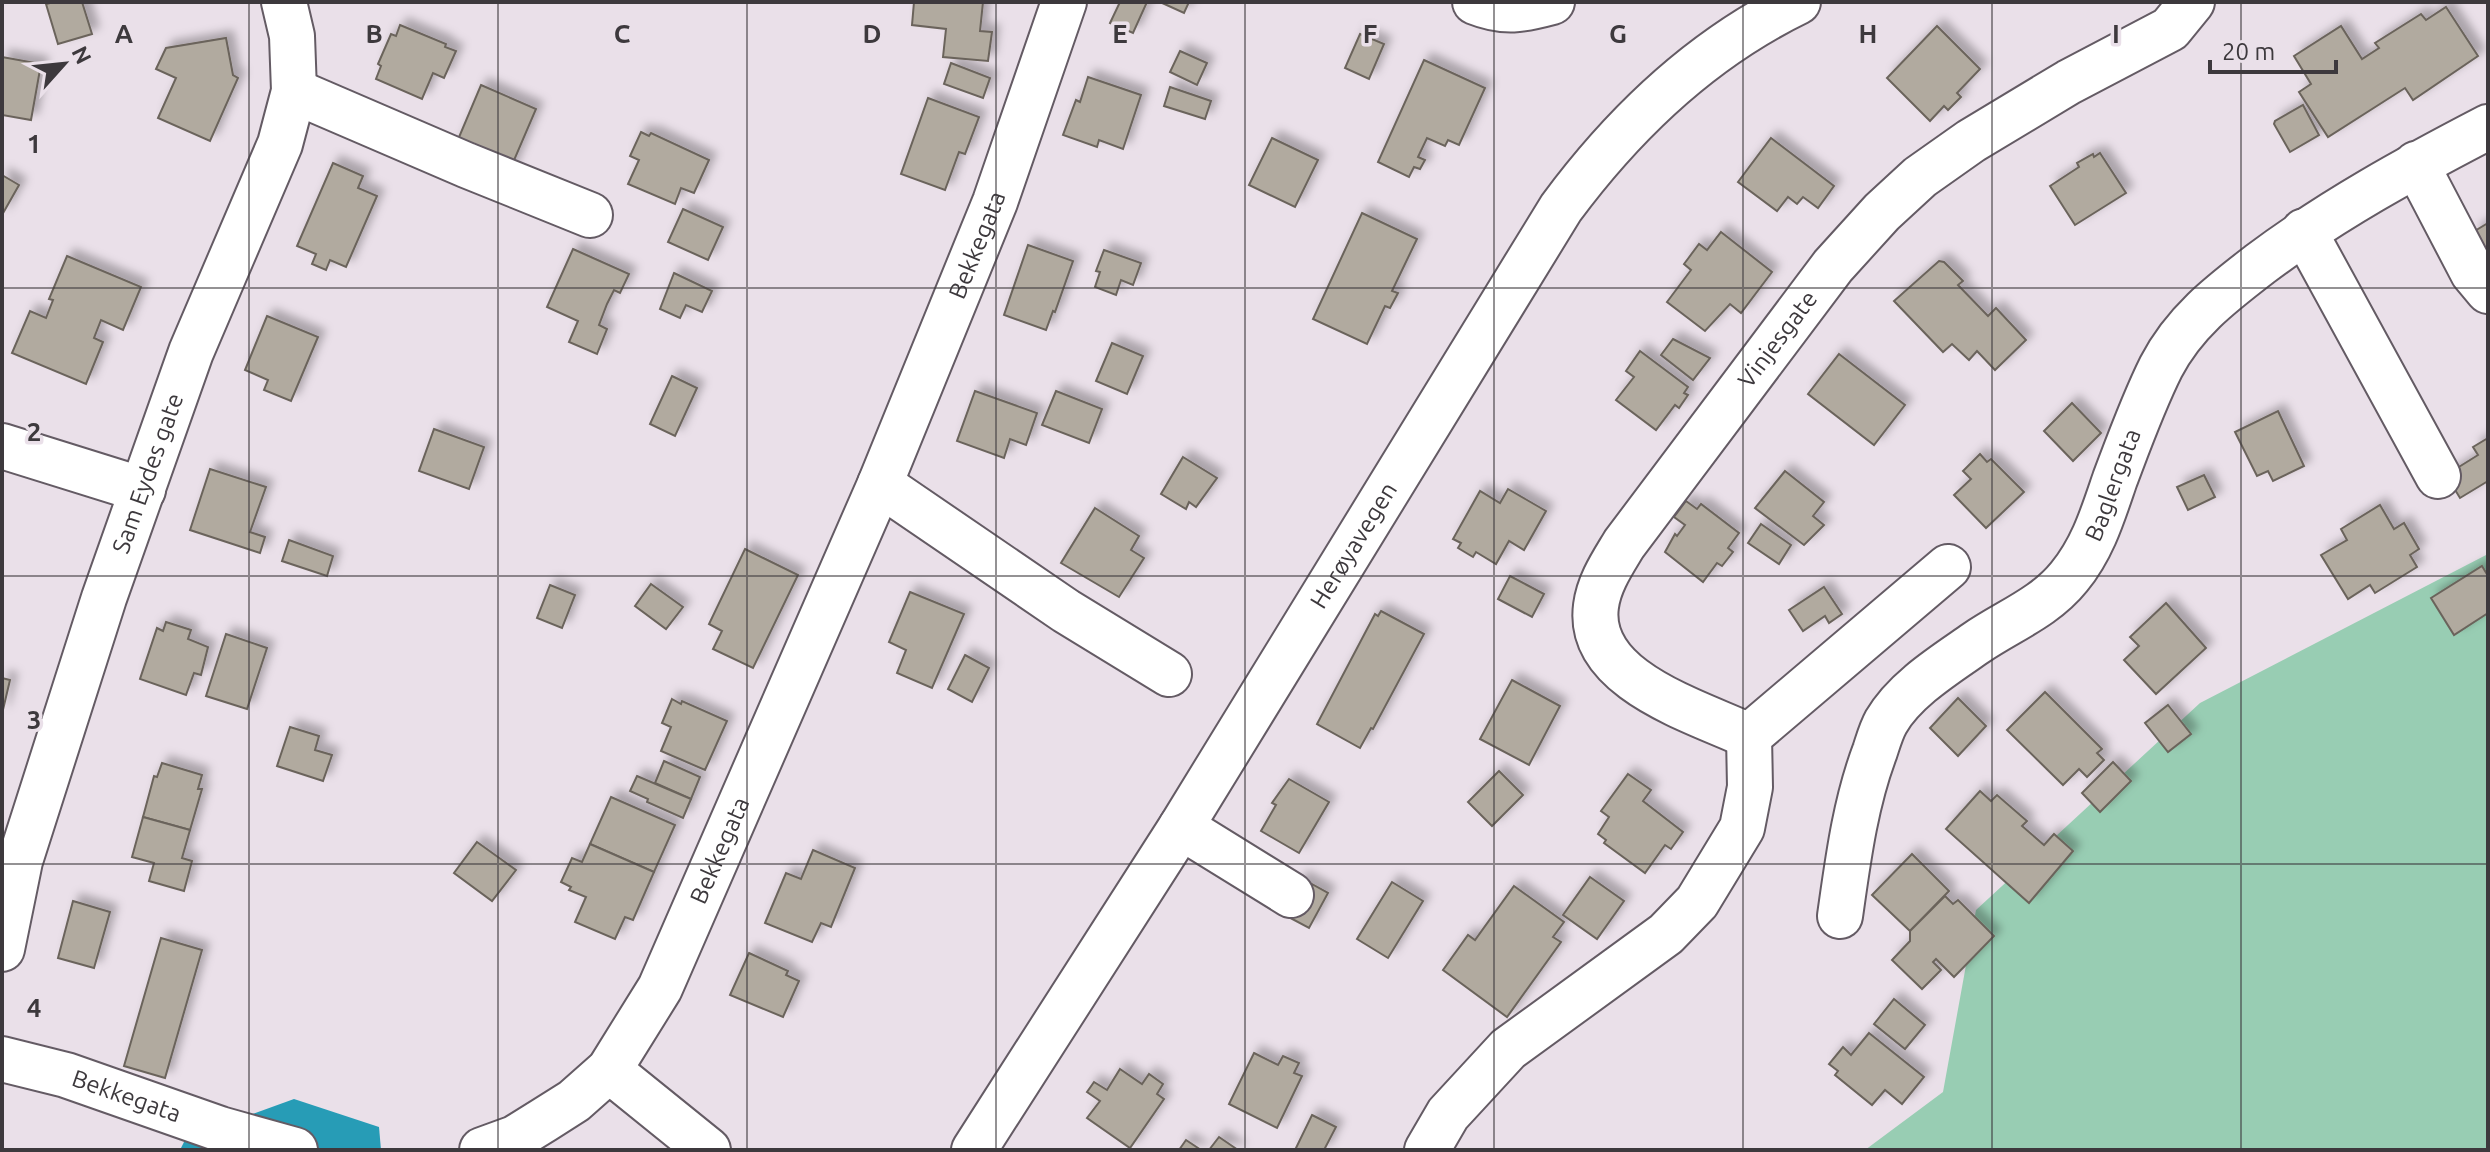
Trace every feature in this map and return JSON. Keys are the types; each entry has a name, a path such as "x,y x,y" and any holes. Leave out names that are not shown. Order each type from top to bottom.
{"main road":[{"name":"Sam Eydes gate","path":"2,949 20,861 104,598 191,352 280,144 294,91 292,36 284,2"},
{"name":"Bekkegata","path":"482,1150 515,1138 554,1114 609,1070 660,988 880,484 995,202 1064,2"},
{"path":"1475,2 1495,10 1536,6"},
{"name":"Herøyavegen","path":"974,1150 1181,827 1561,208 1631,124 1669,88 1748,30 1798,2"},
{"name":"Vinjesgate","path":"1749,736 1637,684 1613,663 1599,637 1596,608 1604,578 1624,544 1833,266 1882,212 1920,177 1971,141 2069,82 2170,29 2192,2"},
{"path":"294,91 590,215"},
{"name":"Baglergata","path":"1840,916 1851,835 1868,769 1886,722 1907,696 1978,641 2041,605 2068,579 2091,546 2130,439 2176,339 2226,290 2304,231 2416,164 2488,127"},
{"path":"2416,164 2473,273 2488,291"},
{"path":"2304,231 2438,476"},
{"path":"2,446 143,490"},
{"path":"880,484 1066,611 1169,674"},
{"path":"1427,1150 1448,1114 1508,1049 1656,942 1697,902 1742,828 1750,787 1749,736 1948,567"},
{"path":"1181,827 1291,895"},
{"name":"Bekkegata","path":"2,1059 66,1075 220,1129 295,1150"},
{"path":"609,1070 708,1150"}],"green space":[{"path":"2488,554 2488,1150 1865,1150 1943,1092 1976,910 2200,703"}],"water":[{"path":"294,1099 379,1127 381,1150 180,1150 186,1138"}],"building":[{"path":"82,2 92,34 58,44 46,4"},
{"path":"914,2 983,2 980,31 992,32 988,61 943,57 946,29 912,25"},
{"path":"1120,2 1147,2 1133,33 1110,23"},
{"path":"1160,2 1189,2 1184,13"},
{"path":"2446,7 2478,56 2413,100 2405,88 2328,137 2299,92 2311,84 2294,56 2341,26 2362,59 2379,48 2375,43 2421,14 2426,20"},
{"path":"400,25 456,51 444,78 433,73 422,99 376,79 381,66 378,64 391,34 396,36"},
{"path":"1937,26 1980,69 1957,93 1961,97 1948,110 1944,106 1930,121 1887,78"},
{"path":"1360,34 1384,44 1369,79 1345,68"},
{"path":"226,38 233,75 238,78 210,141 158,118 176,78 156,69 166,48"},
{"path":"1180,51 1207,63 1197,85 1170,72"},
{"path":"2,57 41,64 31,120 2,115"},
{"path":"1424,60 1485,88 1459,145 1448,140 1445,146 1427,138 1418,157 1425,160 1420,169 1414,167 1409,177 1378,162"},
{"path":"951,63 990,78 983,98 944,84"},
{"path":"1088,77 1141,95 1123,149 1099,140 1097,147 1063,135 1076,100 1080,102"},
{"path":"481,85 536,109 509,172 454,149"},
{"path":"1170,87 1211,101 1205,119 1164,106"},
{"path":"928,98 979,117 965,154 959,152 945,190 901,174"},
{"path":"2303,105 2319,135 2290,152 2274,124"},
{"path":"641,132 649,136 651,133 709,160 694,193 681,188 675,204 628,184 639,160 630,156"},
{"path":"1272,138 1318,160 1295,207 1249,185"},
{"path":"1771,138 1834,186 1818,208 1803,197 1797,204 1788,197 1777,211 1738,182"},
{"path":"2100,153 2126,193 2075,225 2050,186 2079,167 2077,163"},
{"path":"333,163 363,176 358,188 377,196 346,267 330,260 326,270 312,264 316,254 297,246"},
{"path":"2,175 19,185 2,215"},
{"path":"683,209 723,227 708,260 668,242"},
{"path":"1362,213 1417,239 1392,291 1398,293 1390,308 1385,306 1367,344 1313,319"},
{"path":"2488,223 2488,259 2473,232"},
{"path":"1721,232 1772,272 1741,313 1730,304 1705,331 1667,302 1691,270 1684,264 1699,244 1707,250"},
{"path":"1028,245 1073,261 1046,330 1004,315"},
{"path":"573,249 629,274 620,293 614,290 607,304 599,325 607,329 597,354 569,342 578,321 547,307"},
{"path":"1104,250 1141,263 1133,285 1121,280 1116,295 1095,287 1100,272 1096,271"},
{"path":"67,256 141,287 123,330 101,320 94,338 103,342 86,384 12,353 30,311 46,318 53,300 49,299"},
{"path":"1939,261 1944,262 1963,281 1958,285 1988,316 1996,308 2026,340 1995,370 1977,351 1969,360 1952,344 1943,352 1894,301"},
{"path":"674,273 712,291 702,312 686,305 680,318 660,309"},
{"path":"267,316 318,337 291,401 264,390 268,380 245,370"},
{"path":"1673,339 1710,358 1693,380 1661,355"},
{"path":"1112,343 1143,356 1127,394 1096,381"},
{"path":"1640,351 1688,387 1684,393 1688,395 1679,408 1675,405 1656,430 1616,400 1634,377 1626,371"},
{"path":"1839,354 1905,405 1874,445 1808,394"},
{"path":"672,376 697,388 675,436 650,424"},
{"path":"975,391 1037,413 1026,445 1010,439 1004,458 957,441"},
{"path":"1056,391 1102,409 1089,443 1042,425"},
{"path":"2072,403 2101,433 2073,461 2044,431"},
{"path":"2278,411 2304,466 2273,481 2268,471 2257,476 2235,432"},
{"path":"434,429 484,447 469,489 419,471"},
{"path":"2488,438 2488,481 2460,498 2446,475 2478,455 2473,447"},
{"path":"1980,454 1987,462 1991,459 2024,492 1986,528 1954,495 1971,479 1963,471"},
{"path":"1183,457 1217,478 1196,507 1189,502 1186,509 1161,494"},
{"path":"210,469 266,487 250,532 265,537 260,553 190,530"},
{"path":"1785,471 1824,502 1813,516 1824,525 1804,545 1755,508"},
{"path":"2204,475 2215,497 2188,510 2177,487"},
{"path":"1508,489 1546,511 1524,550 1509,541 1496,564 1476,552 1473,557 1458,548 1461,543 1453,539 1480,491 1500,503"},
{"path":"1686,501 1697,509 1701,504 1739,533 1728,548 1733,552 1722,566 1717,563 1703,582 1665,552 1675,534 1677,536 1685,525 1674,517"},
{"path":"2380,505 2394,529 2404,523 2419,549 2410,555 2417,567 2375,593 2370,585 2348,599 2321,555 2347,540 2341,529"},
{"path":"1095,508 1139,536 1131,550 1144,558 1119,597 1061,563"},
{"path":"1761,524 1791,545 1779,564 1748,543"},
{"path":"289,540 333,556 327,576 282,561"},
{"path":"745,549 798,575 753,668 713,649 722,631 709,624"},
{"path":"2482,566 2488,576 2488,613 2454,635 2431,598"},
{"path":"1510,576 1544,594 1532,617 1498,599"},
{"path":"651,584 683,607 666,629 635,606"},
{"path":"550,585 575,595 562,628 537,618"},
{"path":"1824,587 1842,614 1829,623 1825,616 1803,631 1789,610"},
{"path":"910,592 964,614 932,688 897,673 906,650 889,642"},
{"path":"2166,603 2206,648 2156,694 2124,660 2139,646 2130,637"},
{"path":"1381,611 1424,634 1360,748 1317,724 1375,614 1378,616"},
{"path":"166,622 191,630 188,639 208,647 201,675 194,673 186,695 140,679 157,628 163,631"},
{"path":"226,634 267,648 247,709 206,696"},
{"path":"965,655 989,668 972,702 948,689"},
{"path":"2,678 10,680 2,714"},
{"path":"1512,680 1560,706 1529,765 1480,739"},
{"path":"2045,692 2102,749 2097,753 2104,760 2087,777 2079,769 2063,785 2007,730"},
{"path":"1958,698 1986,726 1958,756 1930,728"},
{"path":"672,699 727,721 705,770 661,751 671,727 662,723"},
{"path":"2168,705 2191,734 2168,752 2145,723"},
{"path":"290,727 319,736 315,750 332,755 323,781 277,766"},
{"path":"664,761 700,777 691,799 655,783"},
{"path":"2113,762 2131,781 2100,812 2082,793"},
{"path":"162,763 202,775 198,789 202,789 190,830 143,817 154,776 157,777"},
{"path":"1499,771 1523,795 1492,826 1468,802"},
{"path":"1628,774 1651,790 1643,801 1683,832 1671,849 1665,845 1645,873 1604,843 1606,840 1598,834 1609,817 1601,811"},
{"path":"637,776 691,799 683,818 630,791"},
{"path":"1289,779 1329,802 1299,853 1261,831 1276,805 1272,803"},
{"path":"1980,791 1991,801 1997,795 2027,821 2022,826 2044,845 2054,834 2073,851 2029,903 1946,829"},
{"path":"611,797 675,825 654,872 590,844"},
{"path":"143,817 190,830 182,858 192,861 184,891 149,881 154,863 132,857"},
{"path":"477,842 516,870 492,901 454,873"},
{"path":"590,844 654,872 633,920 625,917 615,939 575,922 586,897 569,890 571,887 561,882 572,858 582,862"},
{"path":"813,850 855,868 831,927 821,923 812,942 765,923 786,873 801,879"},
{"path":"1912,854 1949,891 1910,931 1872,895"},
{"path":"1590,877 1624,901 1597,939 1563,915"},
{"path":"1301,878 1328,893 1309,928 1281,913"},
{"path":"1392,882 1423,901 1388,958 1357,939"},
{"path":"1514,886 1564,922 1553,937 1561,942 1507,1017 1443,970 1468,935 1475,940"},
{"path":"1945,896 1953,904 1958,900 1994,936 1954,977 1936,959 1933,962 1941,970 1922,989 1892,960 1910,941 1910,931"},
{"path":"73,901 110,912 94,968 58,958"},
{"path":"161,938 202,950 165,1078 124,1066"},
{"path":"749,953 788,971 786,975 799,981 783,1017 730,995"},
{"path":"1894,999 1925,1025 1905,1049 1874,1024"},
{"path":"1869,1033 1924,1077 1902,1104 1885,1090 1872,1105 1835,1075 1838,1071 1829,1064 1843,1047 1851,1055"},
{"path":"1254,1053 1278,1065 1283,1056 1299,1063 1294,1073 1302,1076 1277,1128 1229,1104"},
{"path":"1120,1069 1142,1084 1149,1074 1163,1084 1157,1094 1164,1099 1130,1148 1087,1118 1100,1101 1087,1092 1094,1082 1107,1090"},
{"path":"1312,1115 1336,1127 1324,1150 1295,1150"},
{"path":"1219,1137 1238,1150 1209,1150"},
{"path":"1186,1140 1201,1150 1179,1150"}]}
